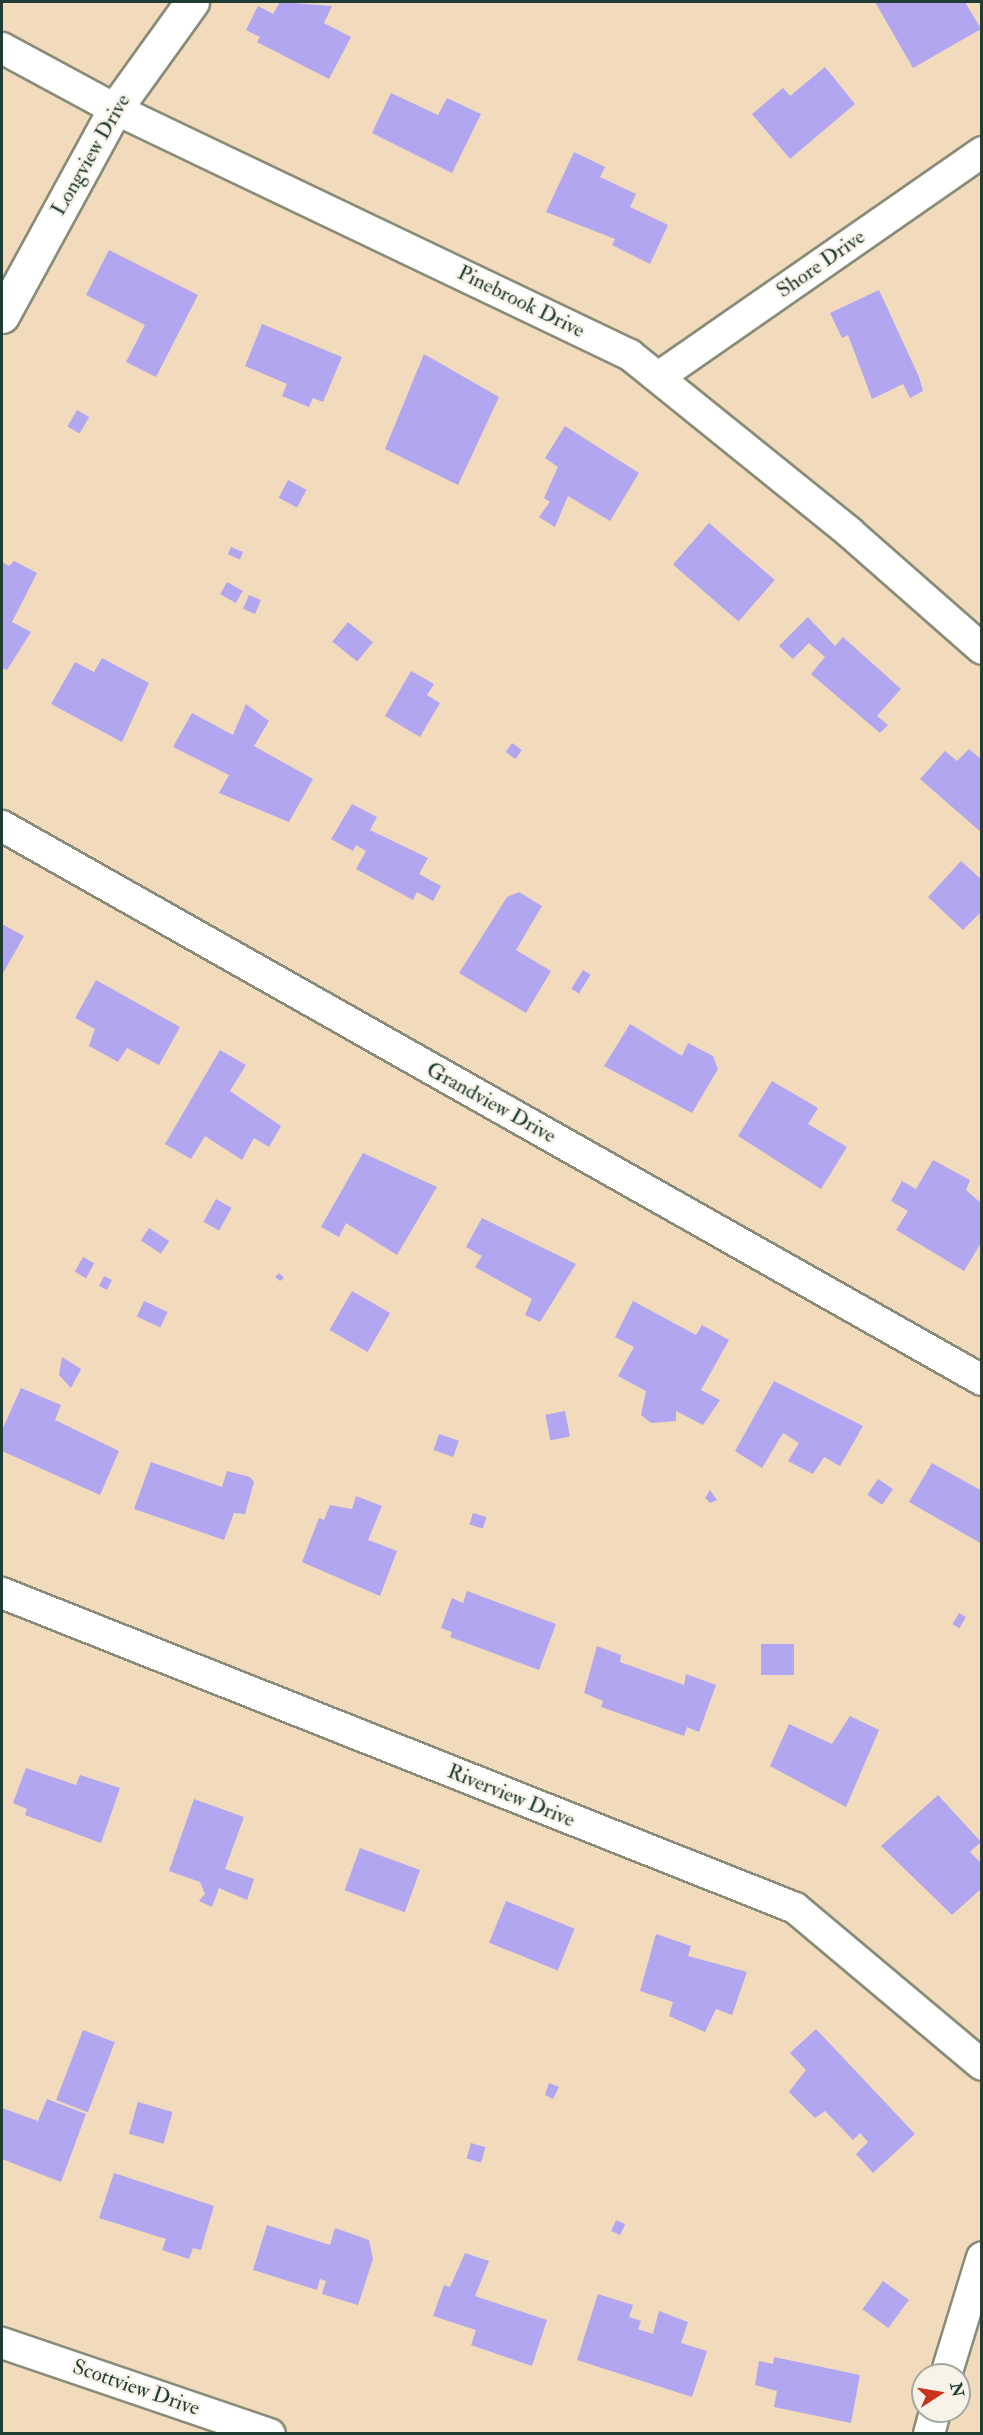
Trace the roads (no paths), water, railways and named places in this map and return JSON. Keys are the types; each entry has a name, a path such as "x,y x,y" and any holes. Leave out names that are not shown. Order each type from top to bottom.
{"street":[{"name":"Longview Drive","path":"2,316 114,109 192,2"},
{"name":"Pinebrook Drive","path":"2,48 114,109 630,355 660,376 981,649"},
{"name":"Shore Drive","path":"660,376 981,152"},
{"name":"Grandview Drive","path":"2,826 981,1380"},
{"name":"Riverview Drive","path":"2,1593 795,1908 981,2065"},
{"path":"950,2363 981,2257"},
{"name":"Scottview Drive","path":"2,2343 270,2433"}]}
